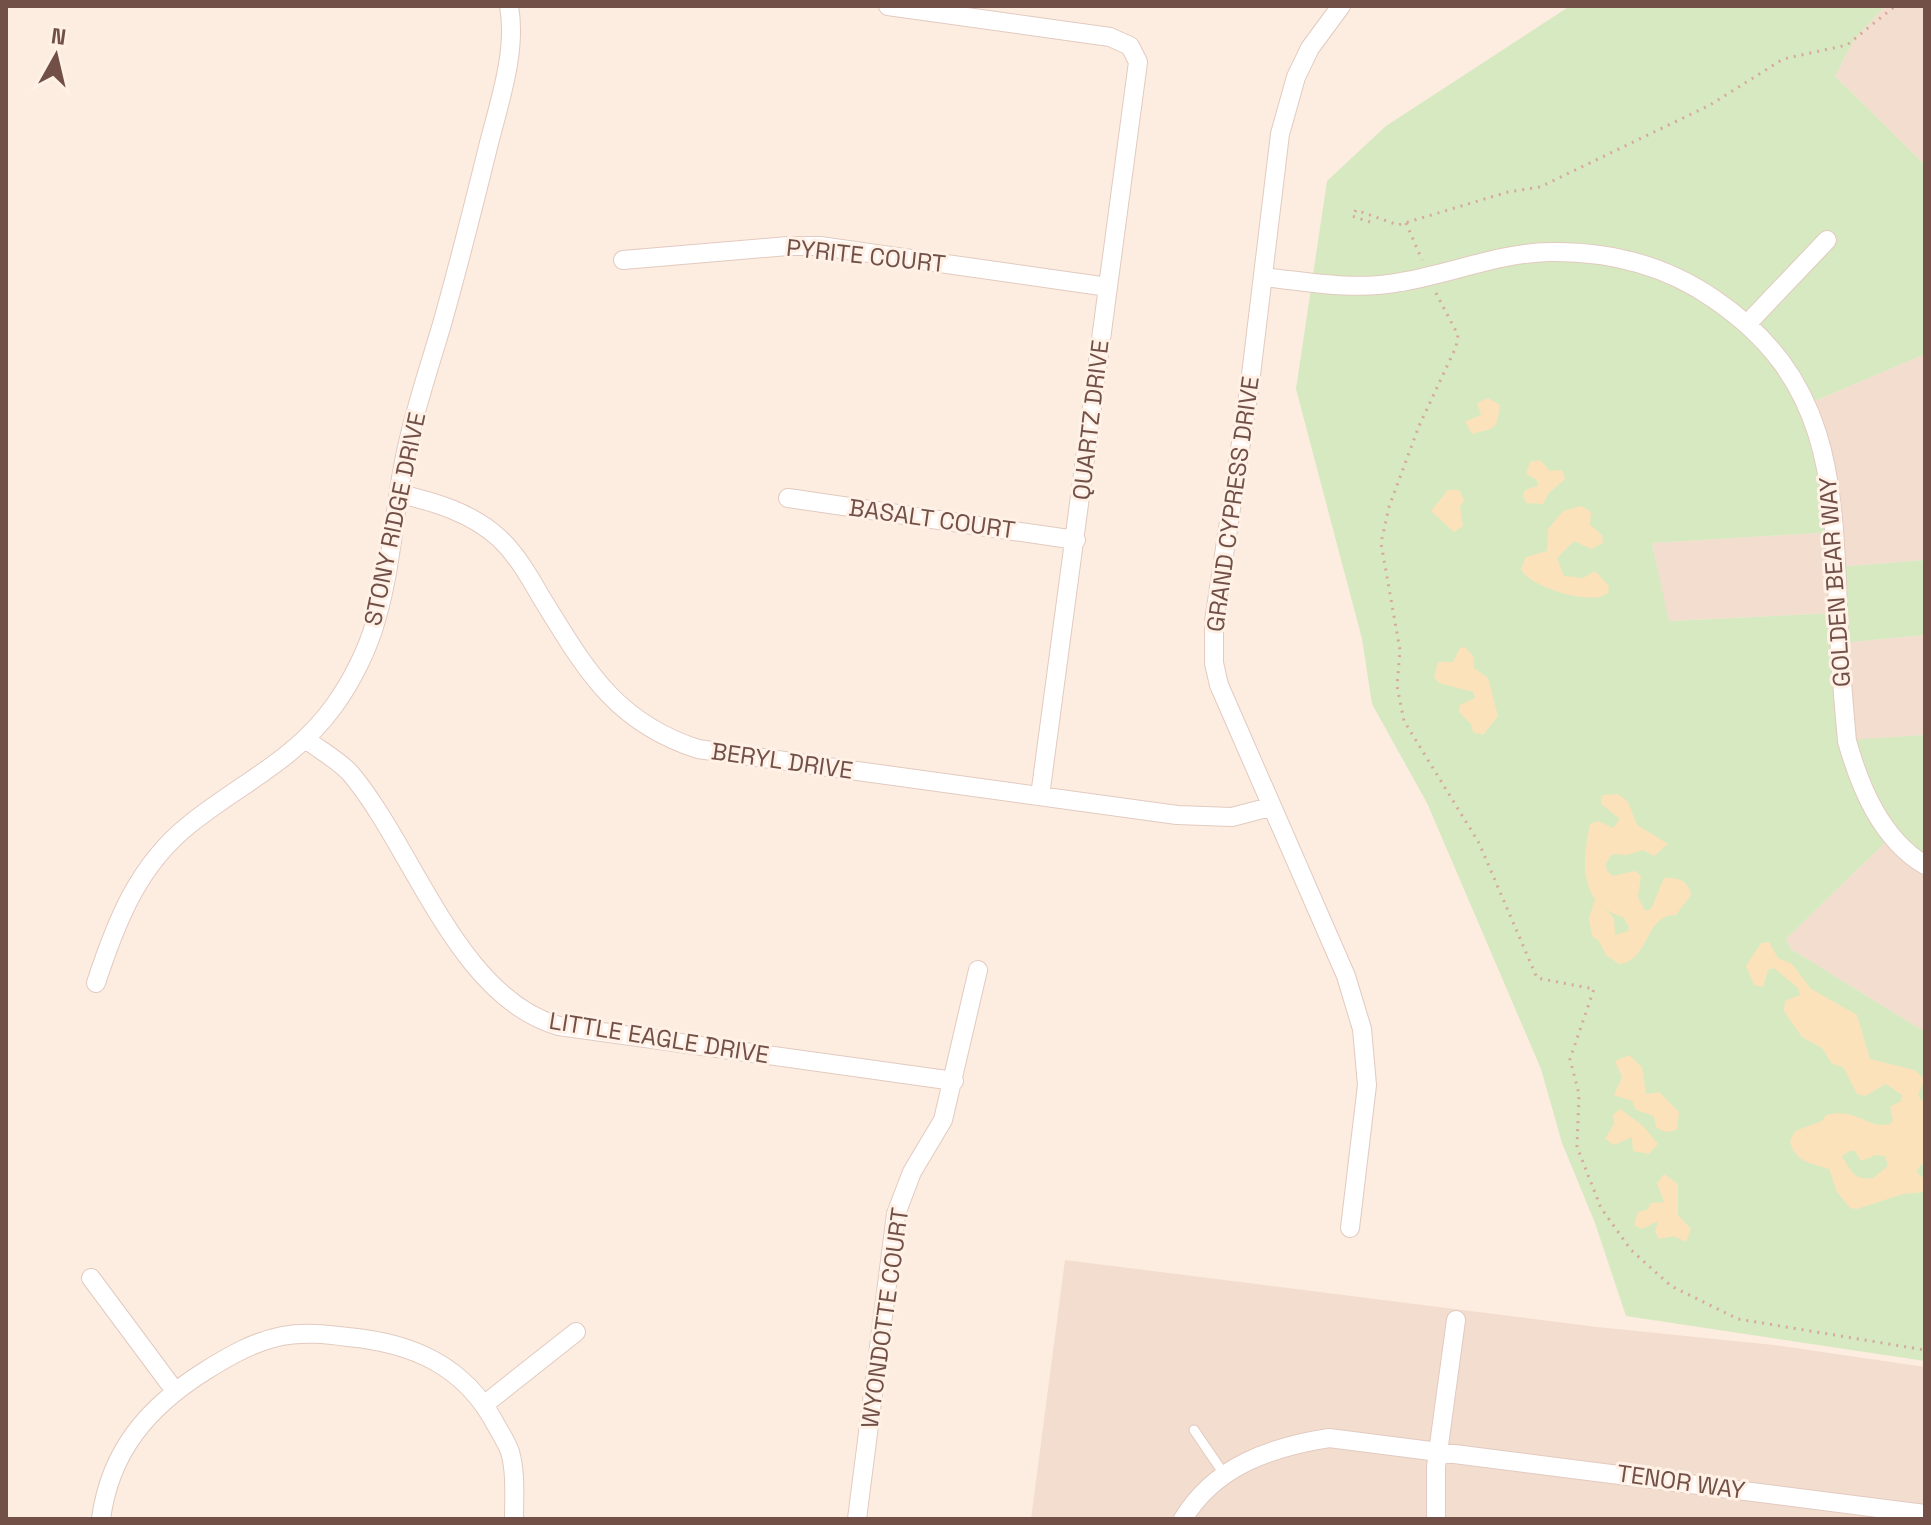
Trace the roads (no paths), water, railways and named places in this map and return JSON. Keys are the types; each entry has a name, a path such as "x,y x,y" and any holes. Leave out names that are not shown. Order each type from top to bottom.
{"street":[{"name":"STONY RIDGE DRIVE","path":"96,983 114,928 135,884 163,849 189,824 281,762 307,740 335,704 362,656 376,621 407,447 461,255 502,91 509,53 509,6"},
{"name":"QUARTZ DRIVE","path":"888,6 1110,37 1130,46 1139,68 1040,796"},
{"name":"GRAND CYPRESS DRIVE","path":"1341,6 1310,48 1286,108 1213,641 1219,685 1346,976 1362,1029 1367,1085 1350,1228"},
{"path":"1749,322 1827,240"},
{"name":"PYRITE COURT","path":"623,260 820,246 1108,287"},
{"name":"GOLDEN BEAR WAY","path":"1263,277 1366,287 1546,252 1617,257 1673,275 1749,322 1794,379 1821,441 1835,532 1847,741 1856,773 1883,824 1925,865"},
{"name":"BERYL DRIVE","path":"400,494 447,507 498,537 519,561 586,670 604,693 626,713 675,742 698,749 1205,817 1232,817 1270,807"},
{"name":"BASALT COURT","path":"788,498 1076,540"},
{"name":"LITTLE EAGLE DRIVE","path":"307,740 350,773 486,982 520,1011 559,1026 954,1081"},
{"name":"WYONDOTTE COURT","path":"857,1519 896,1214 912,1172 943,1120 978,970"},
{"path":"91,1278 175,1391"},
{"path":"1436,1519 1438,1450 1456,1320"},
{"path":"485,1404 576,1332"},
{"path":"101,1519 104,1497 121,1452 150,1412 175,1391 247,1347 279,1337 315,1333 372,1339 425,1355 461,1377 485,1404 510,1453 514,1519"},
{"name":"TENOR WAY","path":"1183,1519 1207,1489 1224,1474 1260,1454 1329,1438 1913,1515"}],"lane":[{"path":"1194,1430 1224,1474"}]}
